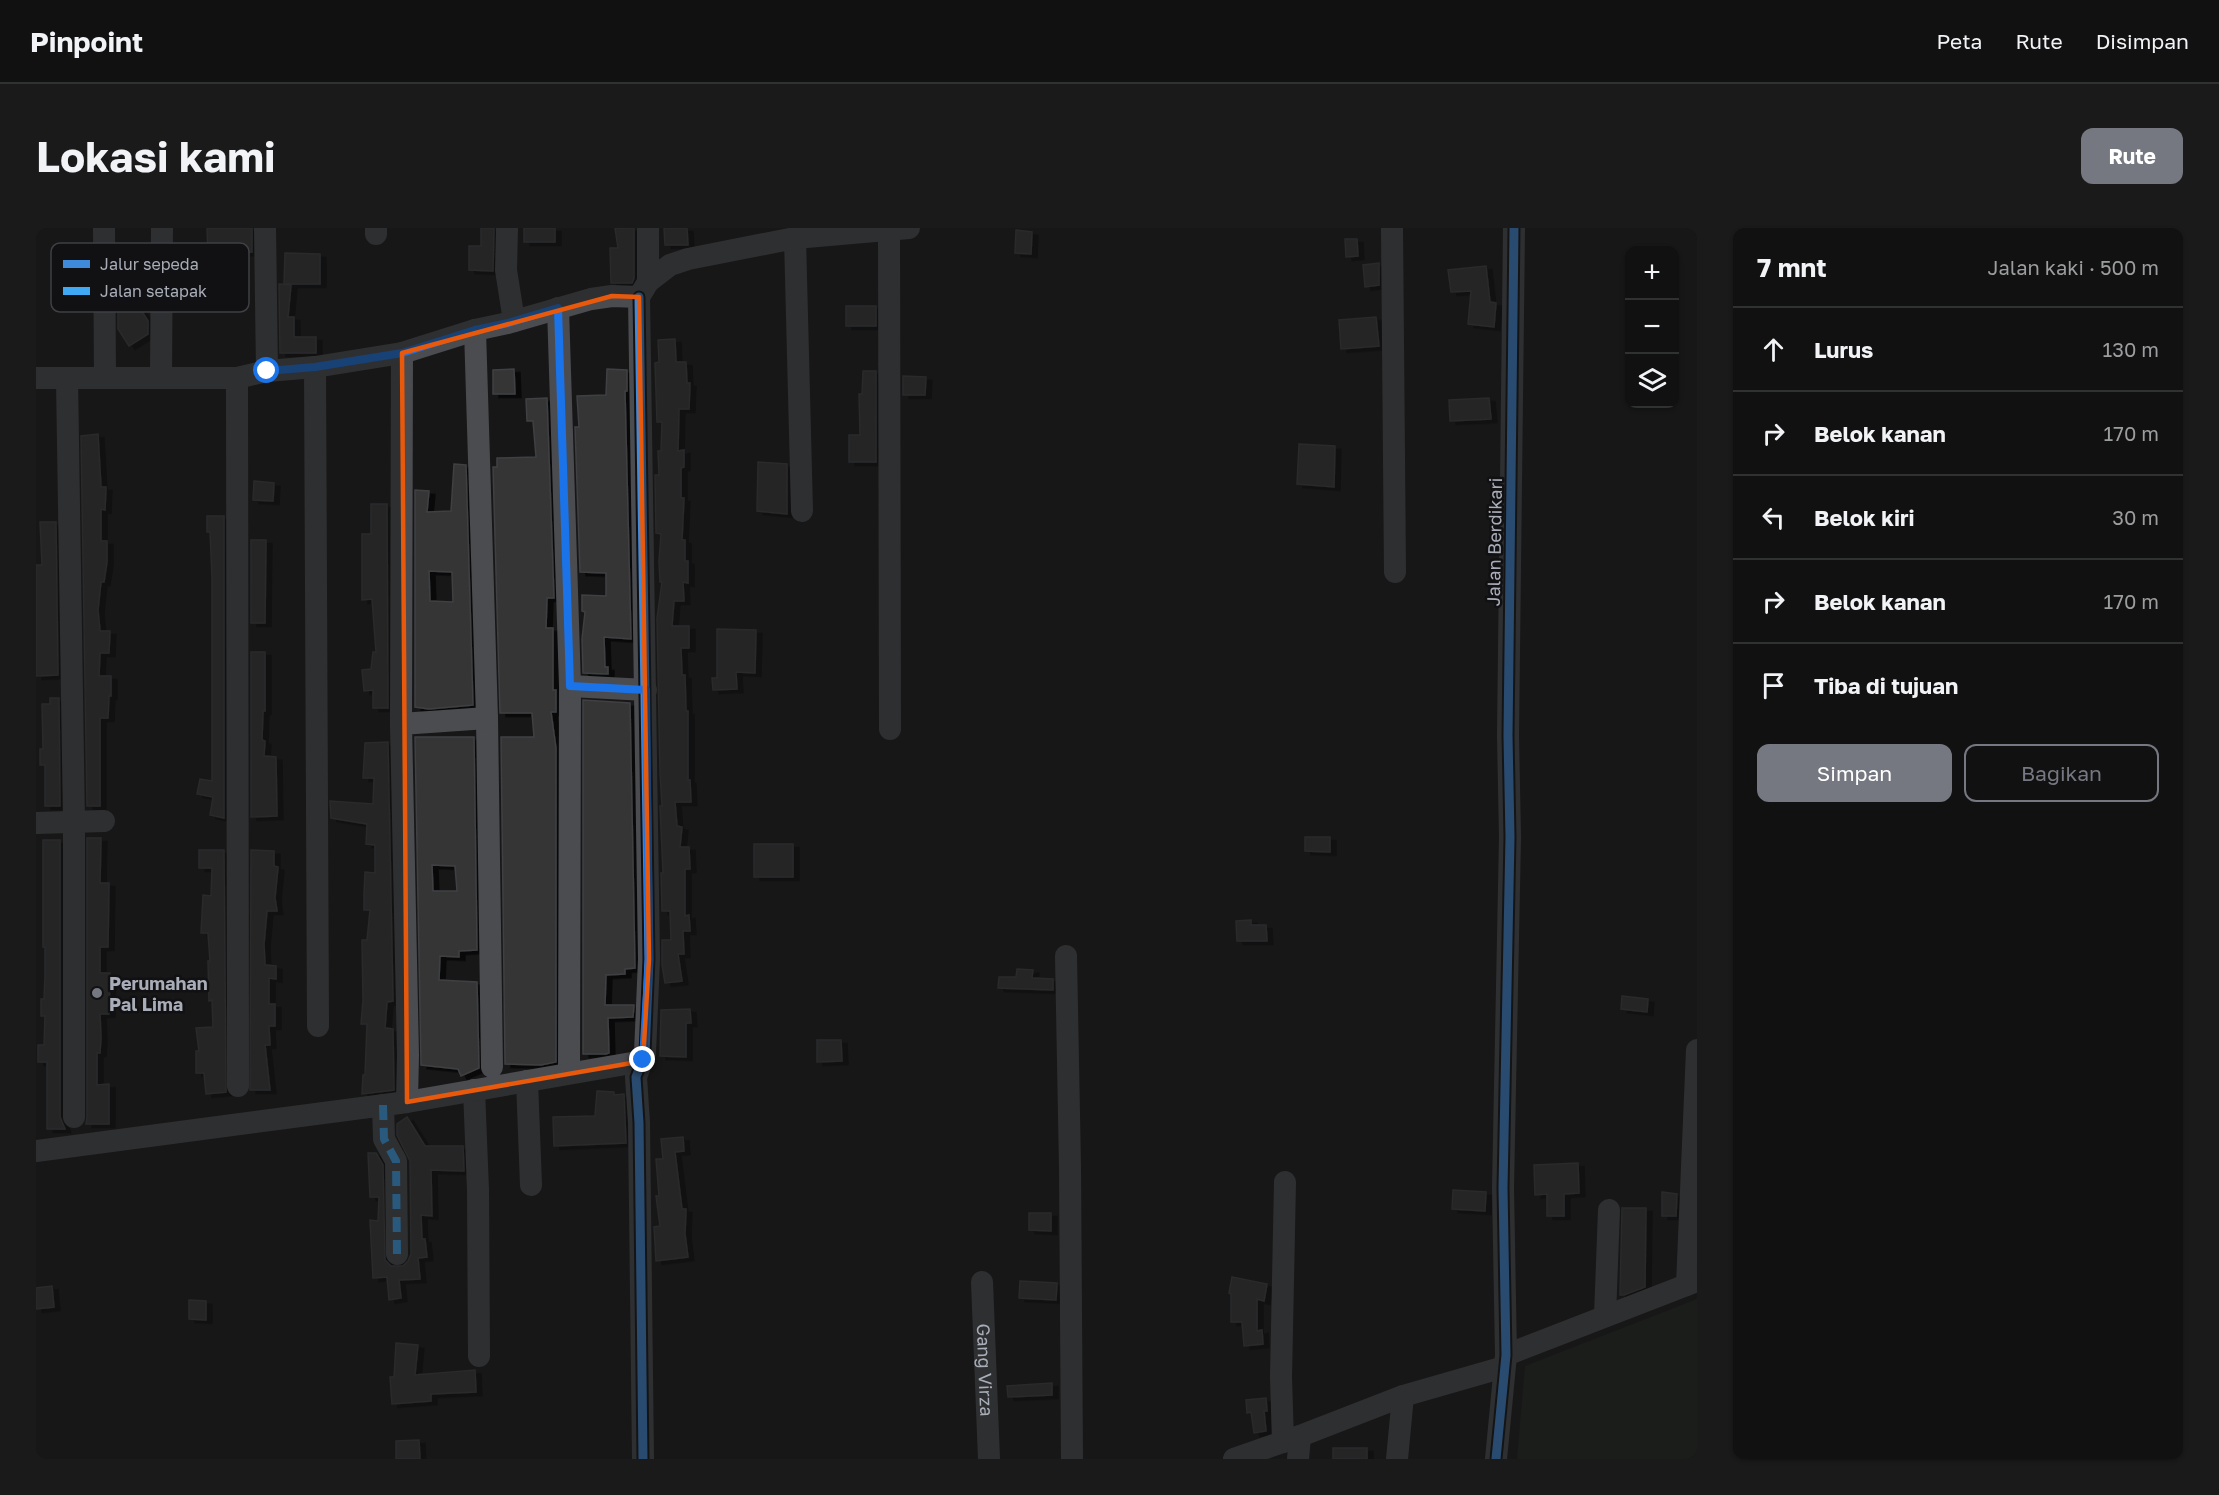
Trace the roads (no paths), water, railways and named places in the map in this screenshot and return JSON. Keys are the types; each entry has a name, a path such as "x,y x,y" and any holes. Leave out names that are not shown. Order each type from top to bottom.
{"street":[{"path":"104,228 104,243"},
{"path":"162,228 162,243"},
{"path":"265,228 267,371"},
{"path":"507,228 506,270 514,321"},
{"path":"643,1459 639,1123 636,1077 643,1060 649,959 644,290 648,228"},
{"path":"1392,228 1395,572"},
{"name":"Jalan Berdikari","path":"1496,1459 1505,1361 1503,1188 1509,857 1511,356 1514,228"},
{"path":"36,378 105,376 237,378 267,371 315,367 402,353 475,330 591,299 644,290 670,265 688,259 786,236 899,229 890,729"},
{"path":"786,236 802,511"},
{"path":"558,308 570,686 569,1073"},
{"path":"105,312 105,376"},
{"path":"161,312 161,377"},
{"path":"475,330 487,718 492,1067"},
{"path":"402,353 401,724 408,1055 406,1102"},
{"path":"315,367 318,1026"},
{"path":"67,378 74,822 74,1117"},
{"path":"237,378 238,1086"},
{"path":"570,686 646,690"},
{"path":"401,724 487,718"},
{"path":"36,823 104,821"},
{"path":"1066,956 1071,1179 1072,1459"},
{"path":"1234,1459 1505,1361 1605,1316 1692,1283 1697,1050"},
{"path":"36,1151 406,1102 643,1060"},
{"path":"527,1081 531,1185"},
{"path":"474,1090 478,1190 478,1356"},
{"path":"383,1105 384,1139 396,1161 397,1254"},
{"path":"1285,1182 1281,1355 1291,1439 1298,1459"},
{"path":"1605,1316 1609,1210"},
{"name":"Gang Virza","path":"982,1282 989,1459"},
{"path":"1397,1459 1403,1396"}],"place":[{"name":"Perumahan Pal Lima","path":"97,993"}]}
